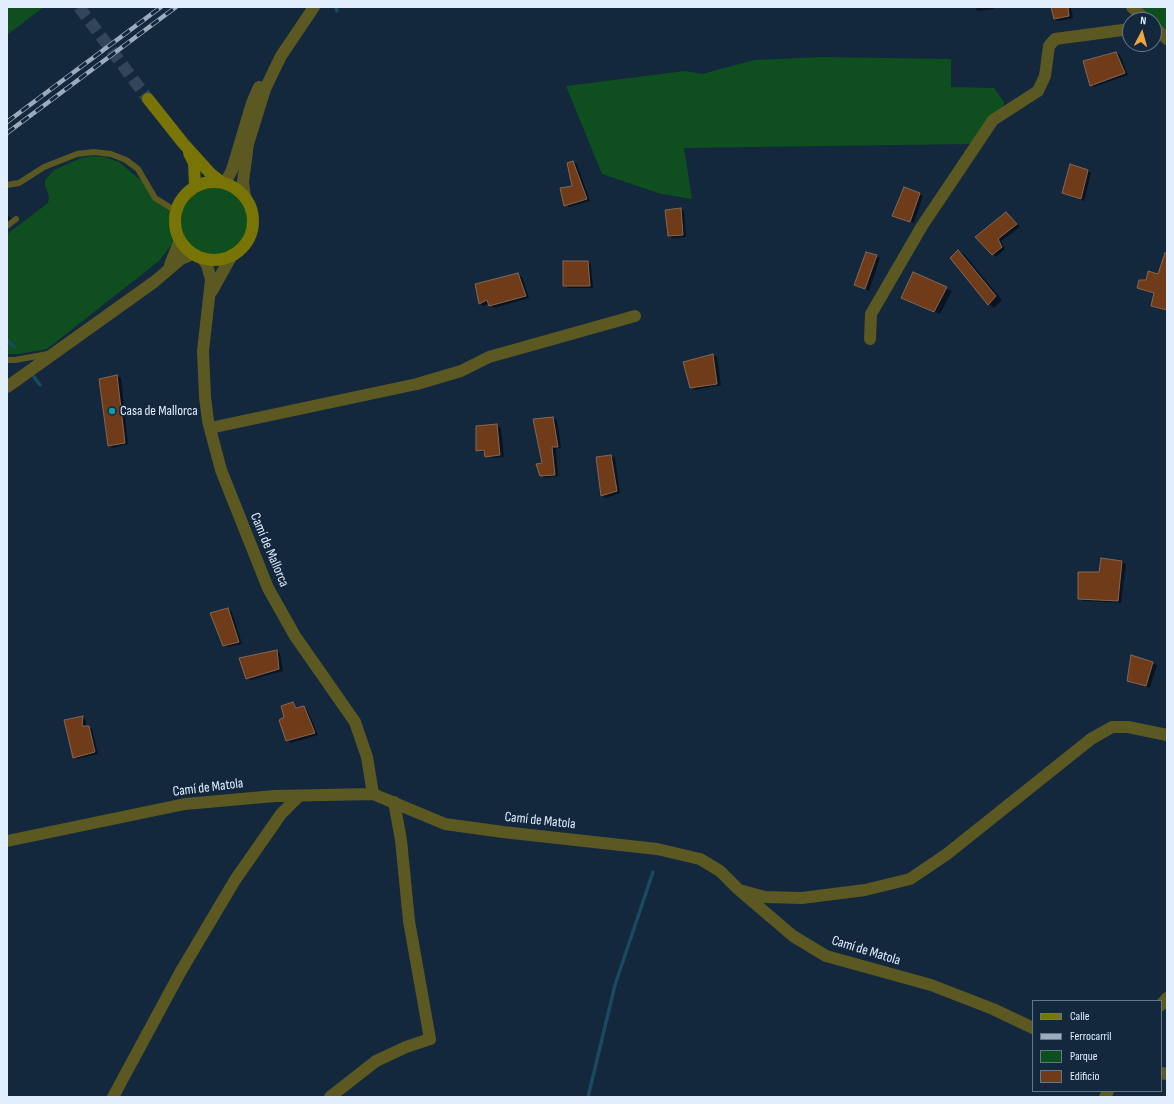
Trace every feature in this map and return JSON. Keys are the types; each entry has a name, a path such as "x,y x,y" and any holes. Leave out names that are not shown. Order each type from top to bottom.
{"main road":[{"path":"148,99 183,143 211,174 225,184 234,188 245,198 252,212 253,222 247,241 232,255 223,259 198,256 180,240 176,231 176,211 180,201 195,187 214,182 225,184"},
{"path":"183,143 194,163 195,187"}],"street":[{"path":"225,184 232,170 252,103 262,80 292,29 308,7"},
{"path":"245,198 243,182 248,144 265,89 282,56 314,7"},
{"path":"870,339 871,314 922,226 993,120 1038,91 1045,76 1049,46 1056,39 1122,30"},
{"path":"166,272 176,254 180,240"},
{"name":"Camí de Mallorca","path":"210,296 232,255"},
{"path":"7,387 166,272 180,259 198,256"},
{"name":"Camí de Mallorca","path":"198,256 210,273 210,296 203,370 210,428 221,470 268,588 295,636 355,722 367,757 373,794"},
{"path":"210,428 417,384 461,371 489,357 636,316"},
{"path":"738,889 765,897 802,898 865,890 910,879 947,854 1090,739 1112,727 1128,726 1167,735"},
{"name":"Camí de Matola","path":"7,841 185,804 275,796 373,794 445,824 657,849 700,859 720,871 738,889 793,936 826,956 931,985 993,1009 1032,1028"},
{"path":"113,1097 181,971 235,880 281,814 299,796"},
{"path":"330,1097 376,1061 406,1047 430,1039 409,921 401,840 394,802"}],"lane":[{"path":"7,185 19,183 49,164 77,154 94,152 111,154 126,160 138,169 155,198 176,211"},
{"path":"7,226 16,219"},
{"path":"7,360 15,360 53,353"}],"green space":[{"path":"7,7 44,7 7,35"},
{"path":"1141,7 1167,7 1167,32 1162,27 1162,12 1146,12"},
{"path":"822,57 951,59 951,87 994,88 1004,102 1003,111 971,144 684,148 692,199 661,194 602,174 566,86 685,71 702,74 754,60"},
{"path":"91,156 105,157 119,162 143,182 153,200 174,212 174,231 176,239 159,261 47,349 19,354 7,354 7,234 48,203 49,197 45,180 54,170 81,158"},
{"path":"214,185 234,191 244,201 250,221 244,241 234,251 214,257 194,251 184,241 178,221 184,201 194,191"}],"building":[{"path":"1051,7 1068,7 1069,16 1054,19"},
{"path":"1116,52 1125,73 1090,86 1083,61"},
{"path":"573,161 587,199 564,206 560,188 572,186 567,163"},
{"path":"1070,164 1088,170 1081,199 1062,193"},
{"path":"904,187 920,193 910,222 892,216"},
{"path":"681,208 683,235 668,236 665,210"},
{"path":"1006,212 1017,224 998,239 1002,247 992,255 975,237"},
{"path":"958,250 996,296 988,305 950,258"},
{"path":"866,252 877,255 865,289 854,285"},
{"path":"1165,253 1167,253 1167,310 1151,306 1154,293 1137,288 1139,280 1146,280 1148,271 1158,274"},
{"path":"563,261 588,261 590,286 563,286"},
{"path":"913,272 947,287 934,312 901,298"},
{"path":"518,273 526,296 489,306 487,300 479,304 475,284"},
{"path":"713,354 717,384 690,388 683,362"},
{"name":"Casa de Mallorca","path":"117,375 125,443 108,446 99,379"},
{"path":"553,417 558,447 552,447 555,475 540,476 536,464 542,463 533,419"},
{"path":"497,424 500,455 485,457 484,450 476,451 476,426"},
{"path":"611,455 617,491 601,496 596,457"},
{"path":"1101,558 1122,561 1118,601 1078,599 1078,572 1099,572"},
{"path":"228,608 239,642 223,646 210,613"},
{"path":"277,650 279,669 246,679 239,658"},
{"path":"1131,655 1153,662 1146,686 1127,681"},
{"path":"293,702 296,708 304,706 315,733 286,741 279,720 284,717 281,706"},
{"path":"83,716 82,726 89,726 95,752 73,758 64,720"}],"waterway":[{"path":"336,7 337,11"},
{"path":"7,340 14,347"},
{"path":"34,377 40,385"},
{"path":"588,1097 615,985 653,872"}],"tunnel":[{"path":"79,7 148,99"}],"railway":[{"path":"7,122 161,7"},
{"path":"7,133 176,7"}],"place":[{"name":"Casa de Mallorca","path":"112,411"}]}
